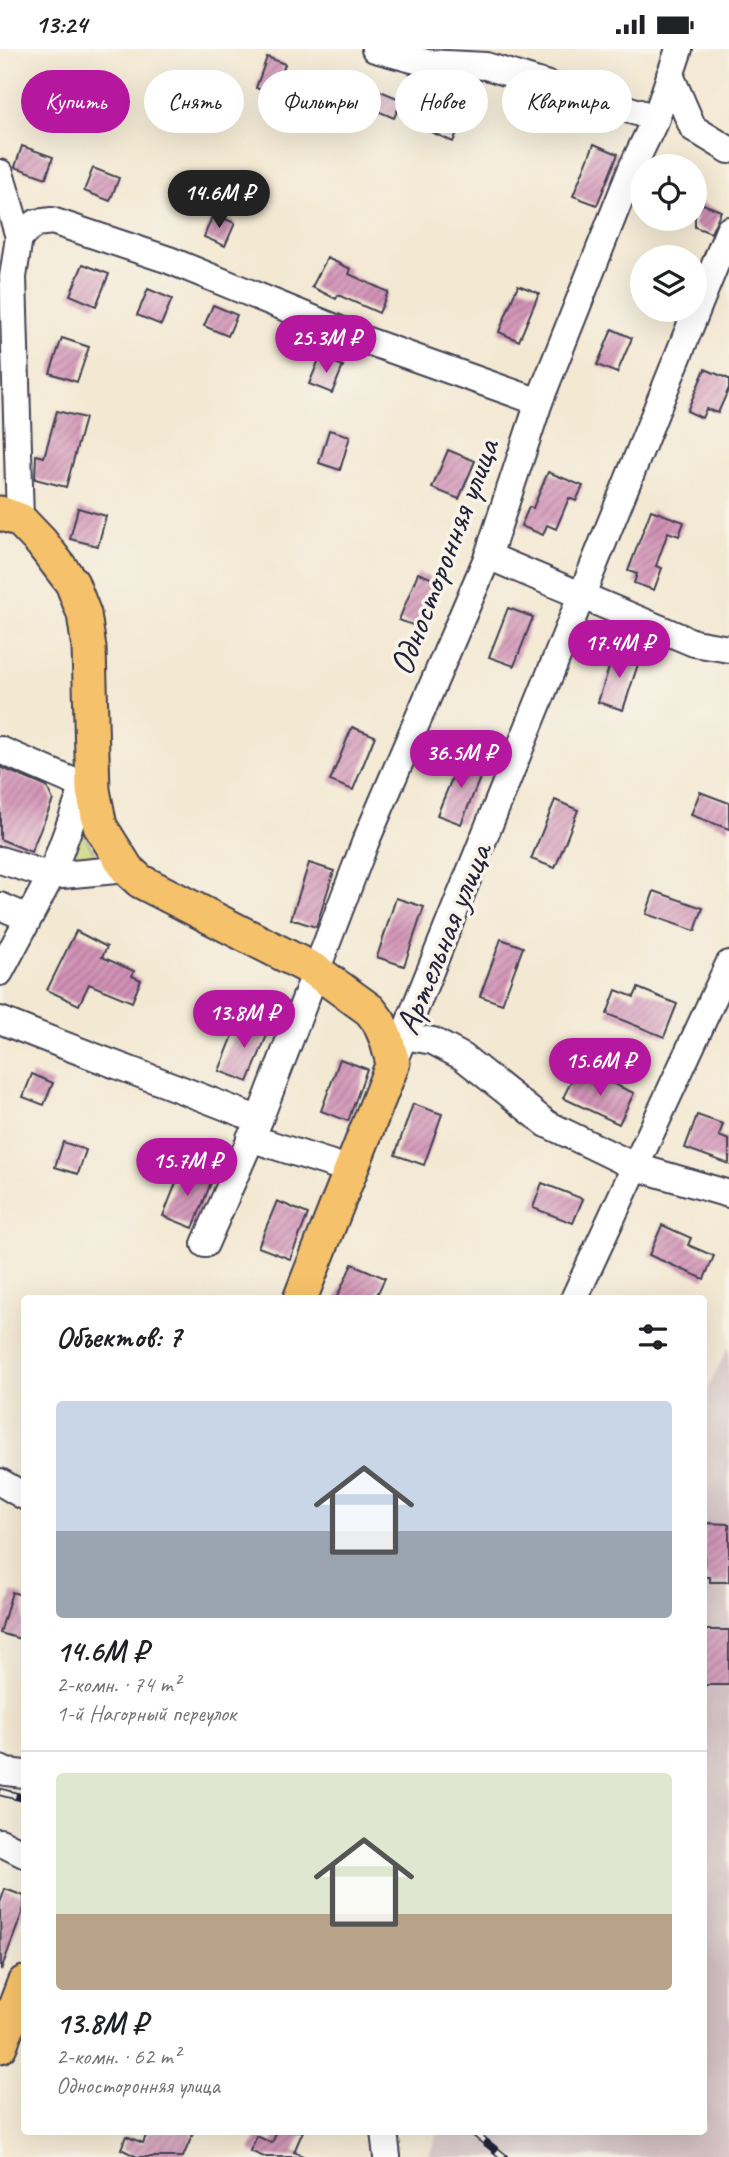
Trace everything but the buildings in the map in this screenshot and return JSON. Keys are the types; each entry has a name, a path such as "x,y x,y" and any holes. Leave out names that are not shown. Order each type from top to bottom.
{"main road":[{"path":"10,516 41,542 72,583 84,614 89,648 89,788 100,826 127,869 140,881 316,971 370,1010 386,1038 398,1050"},
{"name":"Артельная улица","path":"302,1295 398,1050"},
{"path":"0,2046 21,1991"}],"street":[{"path":"375,49 427,63 486,66 656,118"},
{"name":"Односторонняя улица","path":"205,1244 255,1129 365,843 488,556 539,402 632,168 656,118 679,49"},
{"path":"670,75 693,128 729,150"},
{"path":"0,173 19,237"},
{"path":"10,516 7,275 19,237 36,223 52,221 169,260 362,338 539,402"},
{"name":"Артельная улица","path":"398,1050 729,230"},
{"path":"488,556 694,643 729,649"},
{"path":"0,750 89,788 51,876 0,972"},
{"path":"0,860 51,876 127,869"},
{"path":"0,906 28,918"},
{"path":"576,1295 729,964"},
{"path":"0,1020 89,1056 189,1091 255,1129 351,1170"},
{"path":"398,1050 433,1041 463,1057 547,1124 636,1167 729,1193"},
{"path":"0,1482 21,1494"},
{"path":"0,1769 21,1774"},
{"path":"0,1842 21,1852"},
{"path":"384,2135 387,2157"}],"shaded area":[{"path":"729,1346 729,2157 428,2157 437,2135 707,2135 707,1390"}],"green space":[{"path":"78,826 100,861 66,860"}],"railway":[{"path":"0,1792 21,1797"},
{"path":"477,2135 504,2157"}]}
